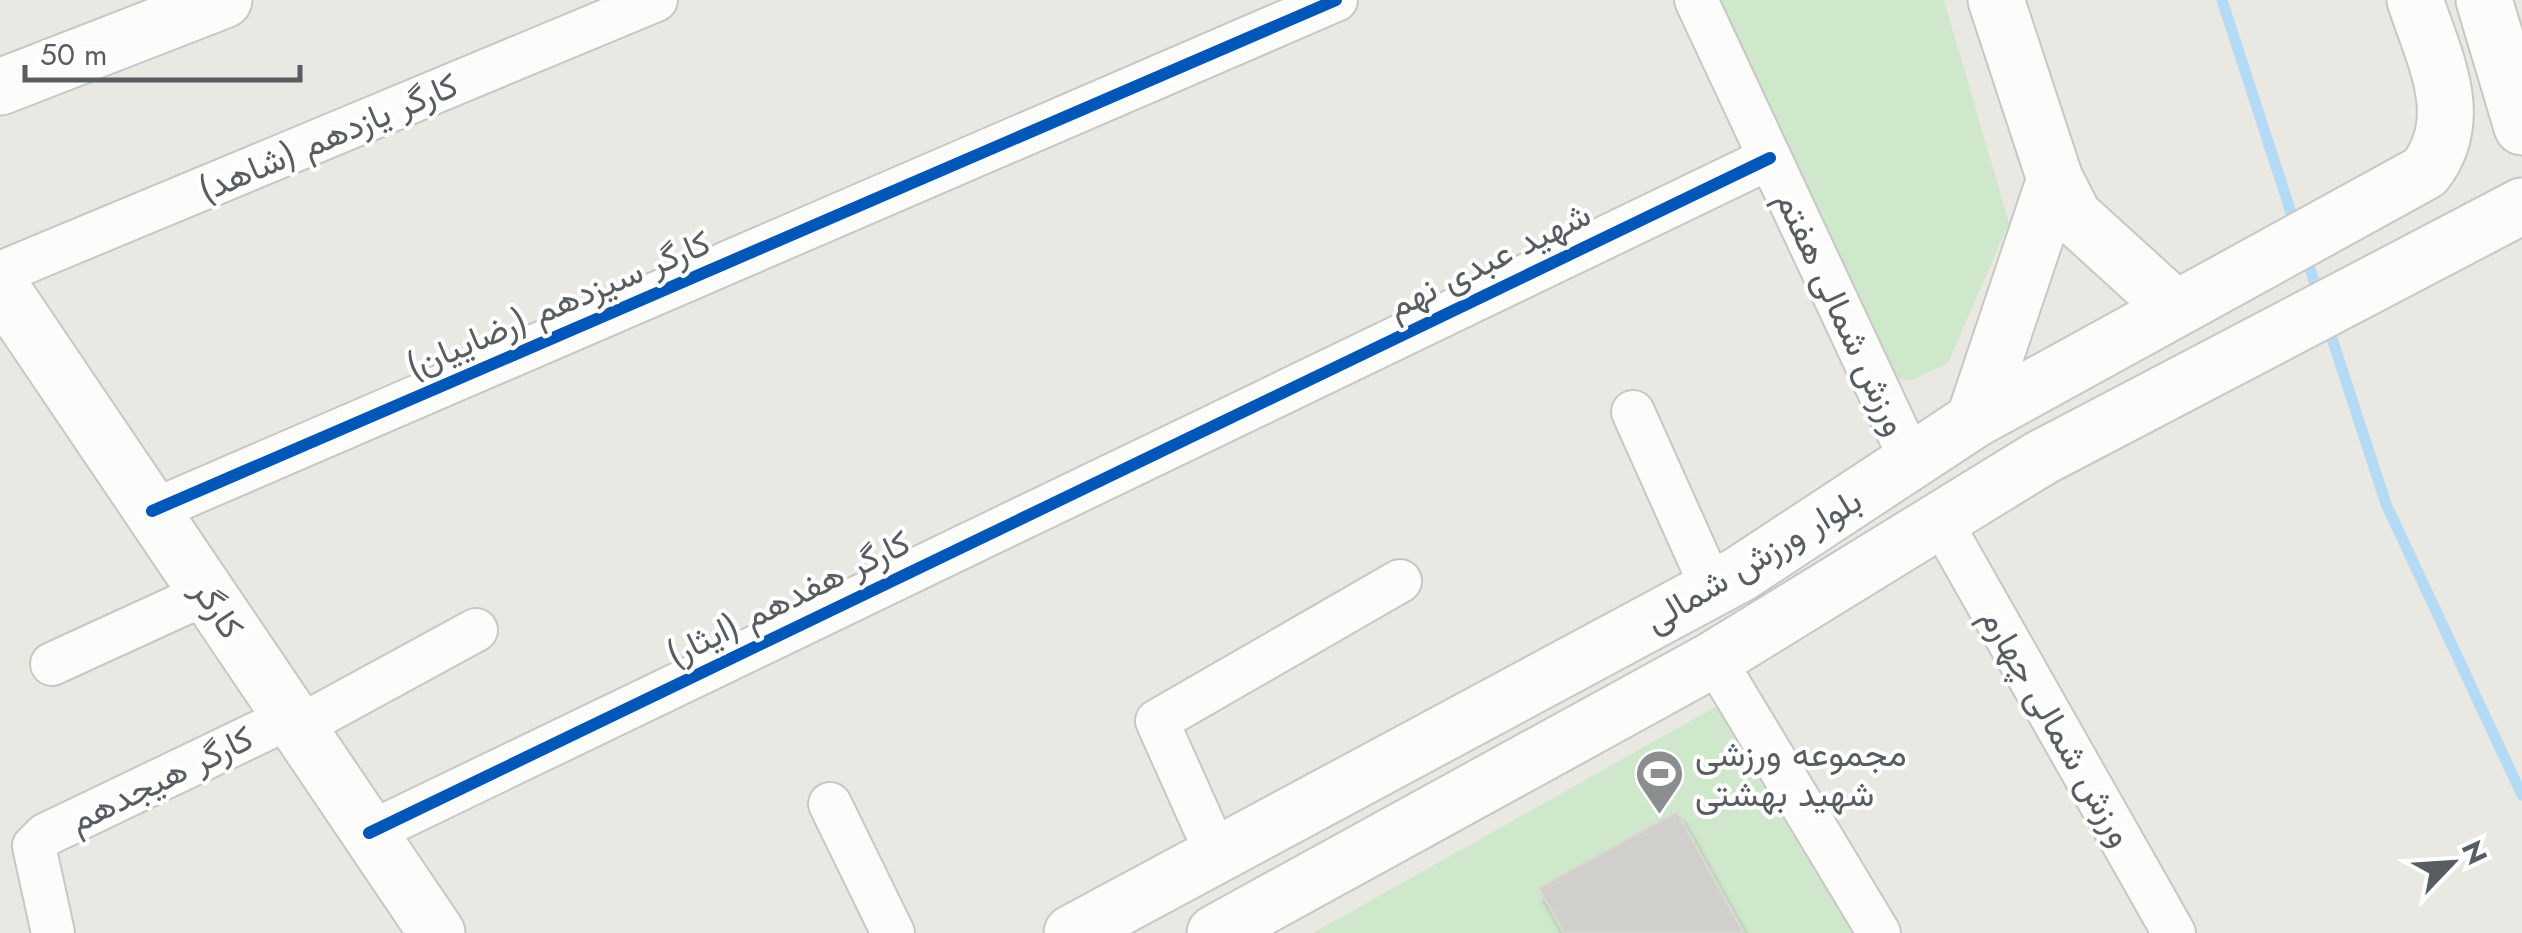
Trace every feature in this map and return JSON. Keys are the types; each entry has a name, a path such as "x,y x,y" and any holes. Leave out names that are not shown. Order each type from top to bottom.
{"main road":[{"path":"0,87 224,0"},
{"path":"1996,0 2055,179 2074,216 2179,306"},
{"path":"2484,0 2522,126"},
{"name":"بلوار ورزش شمالی","path":"1072,933 1699,595 1974,420 2425,172 2441,152 2448,99 2428,4"},
{"path":"1974,420 2055,179"},
{"name":"بلوار ورزش شمالی","path":"1215,933 1714,659 2041,458 2501,215"},
{"name":"کارگر","path":"0,286 437,933"},
{"path":"1699,595 1714,659"}],"street":[{"name":"کارگر یازدهم (شاهد)","path":"0,273 656,0"},
{"name":"کارگر سیزدهم (رضاییان)","path":"152,511 1336,0"},
{"name":"ورزش شمالی هفتم","path":"1696,0 1912,462"},
{"name":"شهید عبدی نهم","path":"1233,417 1770,158"},
{"path":"1632,412 1699,595"},
{"name":"کارگر هفدهم (ایثار)","path":"369,832 1233,417"},
{"name":"ورزش شمالی چهارم","path":"1940,520 2174,933"},
{"path":"1217,855 1157,721 1400,580"},
{"path":"52,664 207,593"},
{"name":"کارگر هیجدهم","path":"53,933 34,846 45,835 295,722 476,630"},
{"path":"1714,659 1879,933"},
{"path":"830,804 893,933"}],"green space":[{"path":"1713,0 1944,0 2009,223 1948,363 1911,381 1876,373"},
{"name":"مجموعه ورزشی شهید بهشتی","path":"1731,698 1866,933 1313,933"}],"building":[{"path":"1677,812 1744,933 1564,933 1539,888"}],"waterway":[{"path":"2222,0 2295,225"},
{"path":"2306,257 2319,296"},
{"path":"2327,323 2386,504 2522,795"}],"cycle path":[{"path":"152,511 1336,0"},
{"path":"369,833 1770,158"}],"place":[{"name":"مجموعه ورزشی شهید بهشتی","path":"1660,816"}]}
